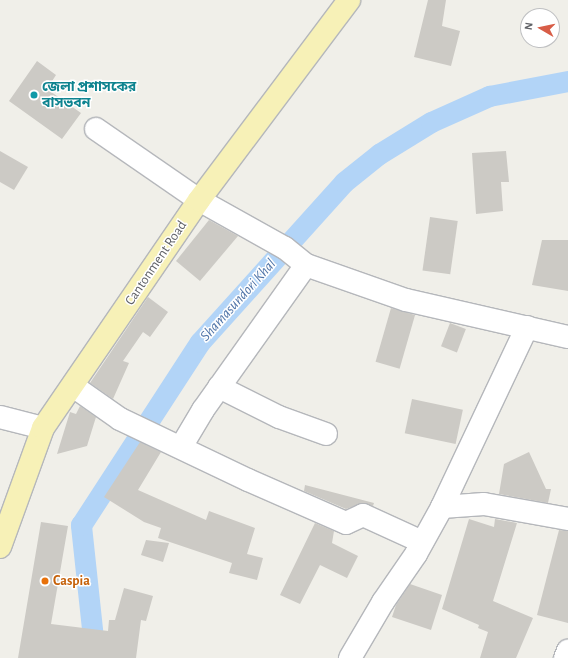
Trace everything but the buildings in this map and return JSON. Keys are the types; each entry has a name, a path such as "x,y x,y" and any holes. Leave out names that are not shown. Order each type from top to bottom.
{"main road":[{"name":"Cantonment Road","path":"0,546 43,428 199,200 349,0"}],"street":[{"path":"96,129 199,200 285,248 306,265 406,300 568,337"},
{"path":"181,447 219,387 306,265"},
{"path":"350,658 442,507 527,327"},
{"path":"73,386 120,419 346,523 363,515 422,542"},
{"path":"219,387 279,417 326,434"},
{"path":"0,417 43,428"},
{"path":"442,507 484,504 568,519"},
{"path":"565,658 568,651"}],"waterway":[{"name":"Shamasundori Khal","path":"89,658 93,638 81,525 200,342 344,182 379,154 431,122 489,96 568,81"}],"place":[{"name":"জেলা প্রশাসকের বাসভবন","path":"34,95"},
{"name":"Caspia","path":"45,581"}]}
